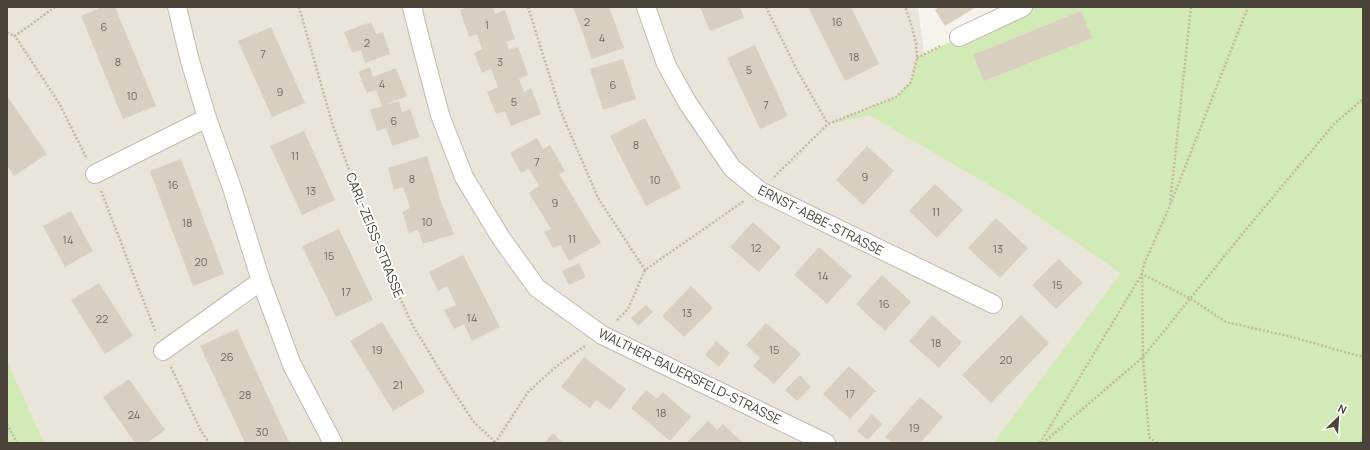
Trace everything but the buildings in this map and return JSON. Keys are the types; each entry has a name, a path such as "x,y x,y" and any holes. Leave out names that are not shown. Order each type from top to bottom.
{"street":[{"path":"177,7 190,61 207,118 232,188 261,281 292,365 333,443"},
{"name":"WALTHER-BAUERSFELD-STRASSE","path":"412,7 440,115 464,177 501,238 536,288 602,335 826,443"},
{"name":"ERNST-ABBE-STRASSE","path":"646,7 666,64 687,102 732,168 760,191 993,304"},
{"path":"959,37 1023,7"},
{"path":"95,174 207,118"},
{"path":"163,351 261,281"}],"path":[{"path":"15,36 55,7"},
{"name":"CARL-ZEISS-STRASSE","path":"299,7 333,126 382,259 413,326 446,380 473,421 495,443"},
{"path":"528,7 561,112 598,198 645,270"},
{"path":"766,7 797,70 828,124"},
{"path":"495,443 528,392 558,365 602,335 628,309 645,270 760,191 828,124 896,97 911,82 918,58 916,43 905,7"},
{"path":"1169,208 1191,7"},
{"path":"1156,443 1149,437 1143,357 1142,274 1144,264 1169,208 1248,7"},
{"path":"7,33 15,36 59,103 95,174 163,351 200,429 209,443"},
{"path":"918,58 959,37"},
{"path":"1043,443 1143,357 1248,227 1334,124 1363,99"},
{"path":"1142,274 1191,299 1226,322 1292,337 1363,357"},
{"path":"1040,443 1142,274"},
{"path":"7,424 17,443"},
{"path":"1361,443 1363,437"}],"shaded area":[{"path":"7,7 918,7 926,66 1008,196 1122,273 993,443 44,443 7,360 7,36 10,34 7,31"}],"green space":[{"path":"1023,7 1363,7 1363,443 993,443 1121,273 1008,196 869,115 828,124 896,97 911,82 917,58"},
{"path":"7,360 44,443 7,443"}]}
